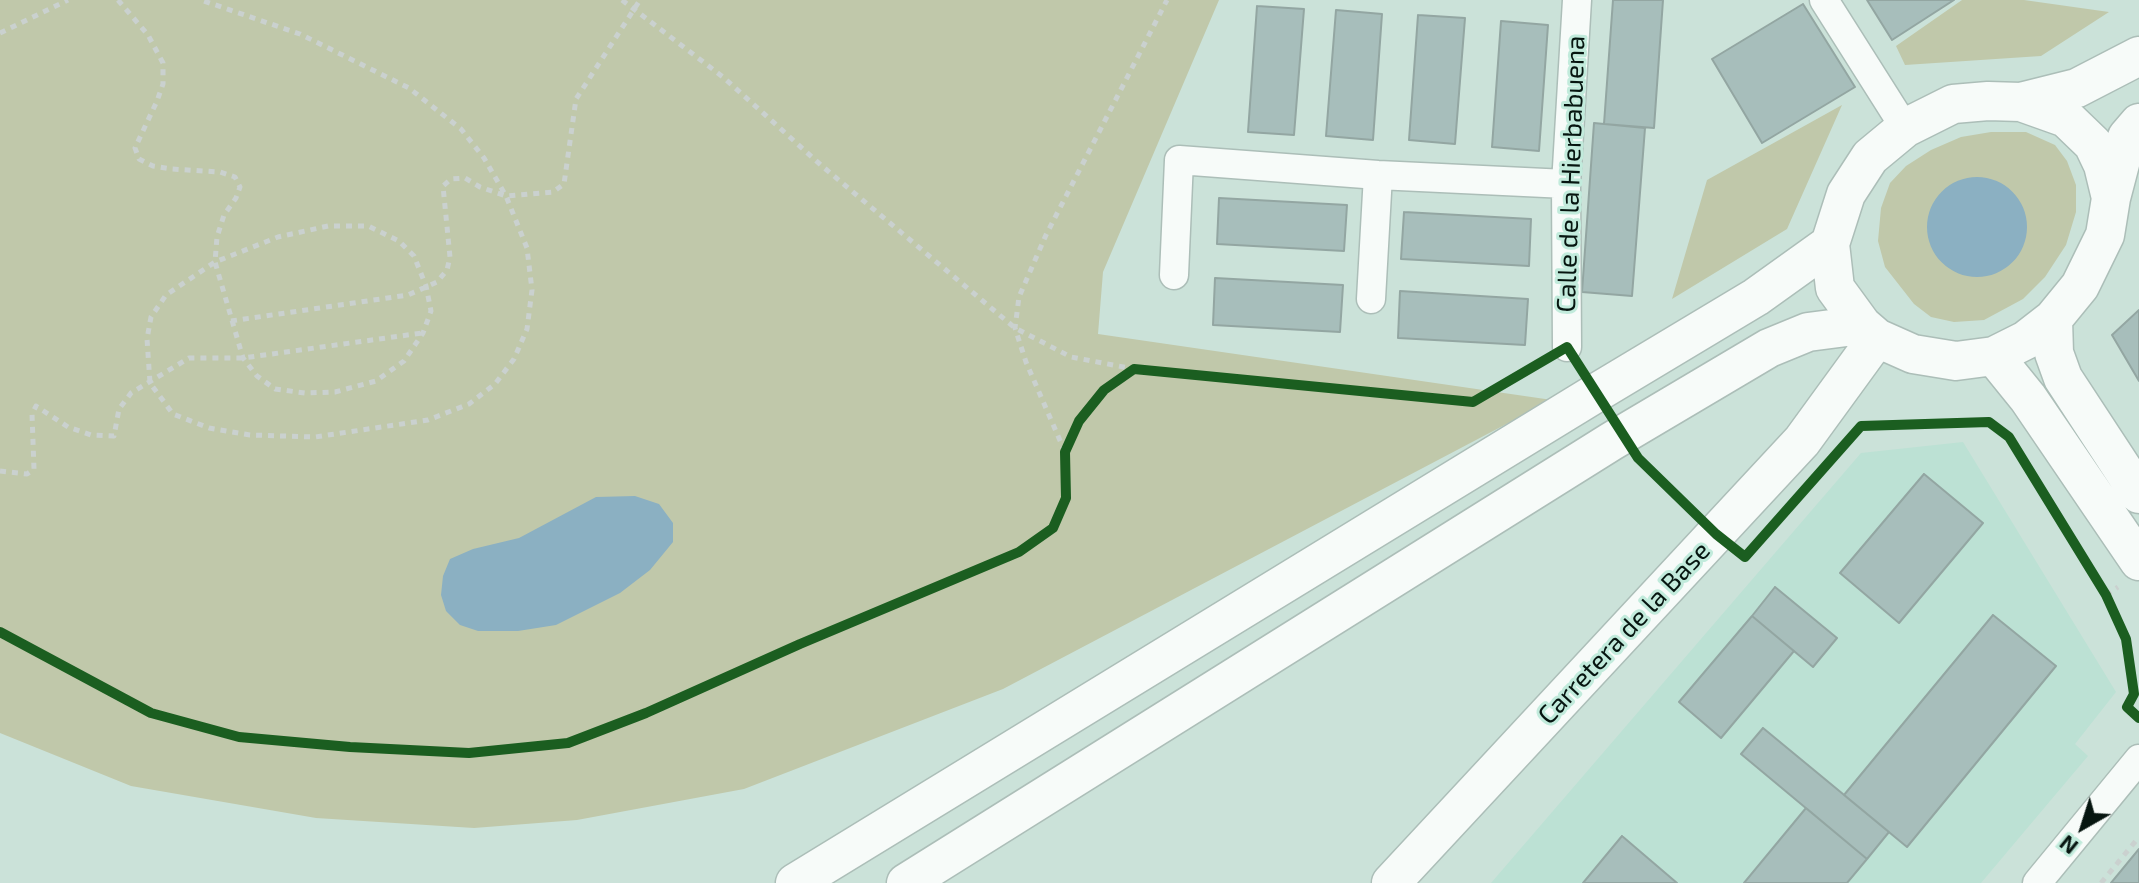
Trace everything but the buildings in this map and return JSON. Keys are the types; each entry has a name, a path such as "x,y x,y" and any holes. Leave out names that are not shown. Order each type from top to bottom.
{"main road":[{"path":"2139,56 2077,88 2021,102 1953,104 1905,128 1870,157 1846,194 1830,244 1835,288 1869,332 1913,354 1956,361 1994,356 2026,340 2053,319 2080,286 2105,235 2127,137 2139,123"},
{"path":"2021,102 2066,118 2093,144 2103,165 2111,198"},
{"path":"795,883 1756,297 1830,244"},
{"path":"2053,319 2054,353 2063,378 2139,494"},
{"path":"906,883 1586,457 1769,348 1808,332 1869,332"},
{"name":"Carretera de la Base","path":"1391,883 1802,441 1869,332"},
{"path":"1994,356 2028,398 2139,561"}],"street":[{"name":"Calle de la Hierbabuena","path":"1567,347 1566,184 1577,0"},
{"path":"1824,0 1905,128"},
{"path":"1174,275 1179,160 1378,175 1566,184"},
{"path":"1371,299 1378,175"},
{"path":"2037,883 2139,759"}],"path":[{"path":"0,33 68,0"},
{"path":"118,0 148,35 163,63 163,84 135,148 139,159 172,169 220,172 235,177 240,187 224,215 217,237 215,262 243,358 257,376 275,389 305,393 335,392 376,381 404,361 423,333 431,311 426,286 414,256 399,241 368,226 328,226 278,237 215,262 166,295 151,317 147,339 150,383 173,414 209,428 250,435 315,437 428,420 469,404 495,384 514,359 527,329 532,290 527,248 506,196 484,158 461,129 409,88 300,34 201,0"},
{"path":"622,0 723,77 857,196 1015,328 1071,357 1149,370"},
{"path":"231,321 408,295 437,282 447,270 450,257 443,186 451,179 465,178 506,196 553,192 564,184 576,99 640,0"},
{"path":"1065,467 1067,447 1026,362 1015,328 1019,297 1046,235 1167,0"},
{"path":"0,471 27,474 34,469 32,414 36,406 68,427 91,435 114,436 119,409 131,393 189,358 243,358 423,333"},
{"path":"1124,376 1134,369"},
{"path":"2098,582 2111,606"},
{"path":"2101,883 2139,837"}],"shaded area":[{"path":"0,0 1219,0 1103,272 1098,334 1552,400 1003,689 744,789 577,820 474,828 316,818 131,786 0,733"},
{"path":"1962,0 2024,0 2109,12 2041,56 1905,65 1896,46"},
{"path":"1842,105 1787,229 1672,299 1707,180"},
{"path":"1991,132 2026,132 2055,145 2067,161 2076,185 2076,212 2066,245 2045,277 2023,299 1984,320 1954,322 1931,317 1914,304 1885,267 1878,241 1881,208 1890,183 1906,166 1931,150 1961,137"},
{"path":"1963,442 2116,692 2075,744 2088,756 1981,883 1491,883 1861,453"}],"water":[{"path":"1977,177 1996,180 2013,191 2024,208 2027,227 2024,246 2013,263 1996,274 1977,277 1958,274 1941,263 1930,246 1927,227 1930,208 1941,191 1958,180"},
{"path":"635,496 659,504 673,523 673,542 650,570 620,593 556,625 518,631 478,631 460,625 446,611 441,595 443,576 450,559 473,549 519,538 596,497"}],"cycle path":[{"path":"0,632 151,713 239,737 469,753 568,743 646,713 1019,552 1053,528 1066,498 1065,452 1079,421 1104,390 1134,369 1473,402 1567,347 1638,458 1716,534 1745,557 1861,426 1989,422 2009,437 2106,595 2126,639 2134,694 2127,707 2139,718"}]}
